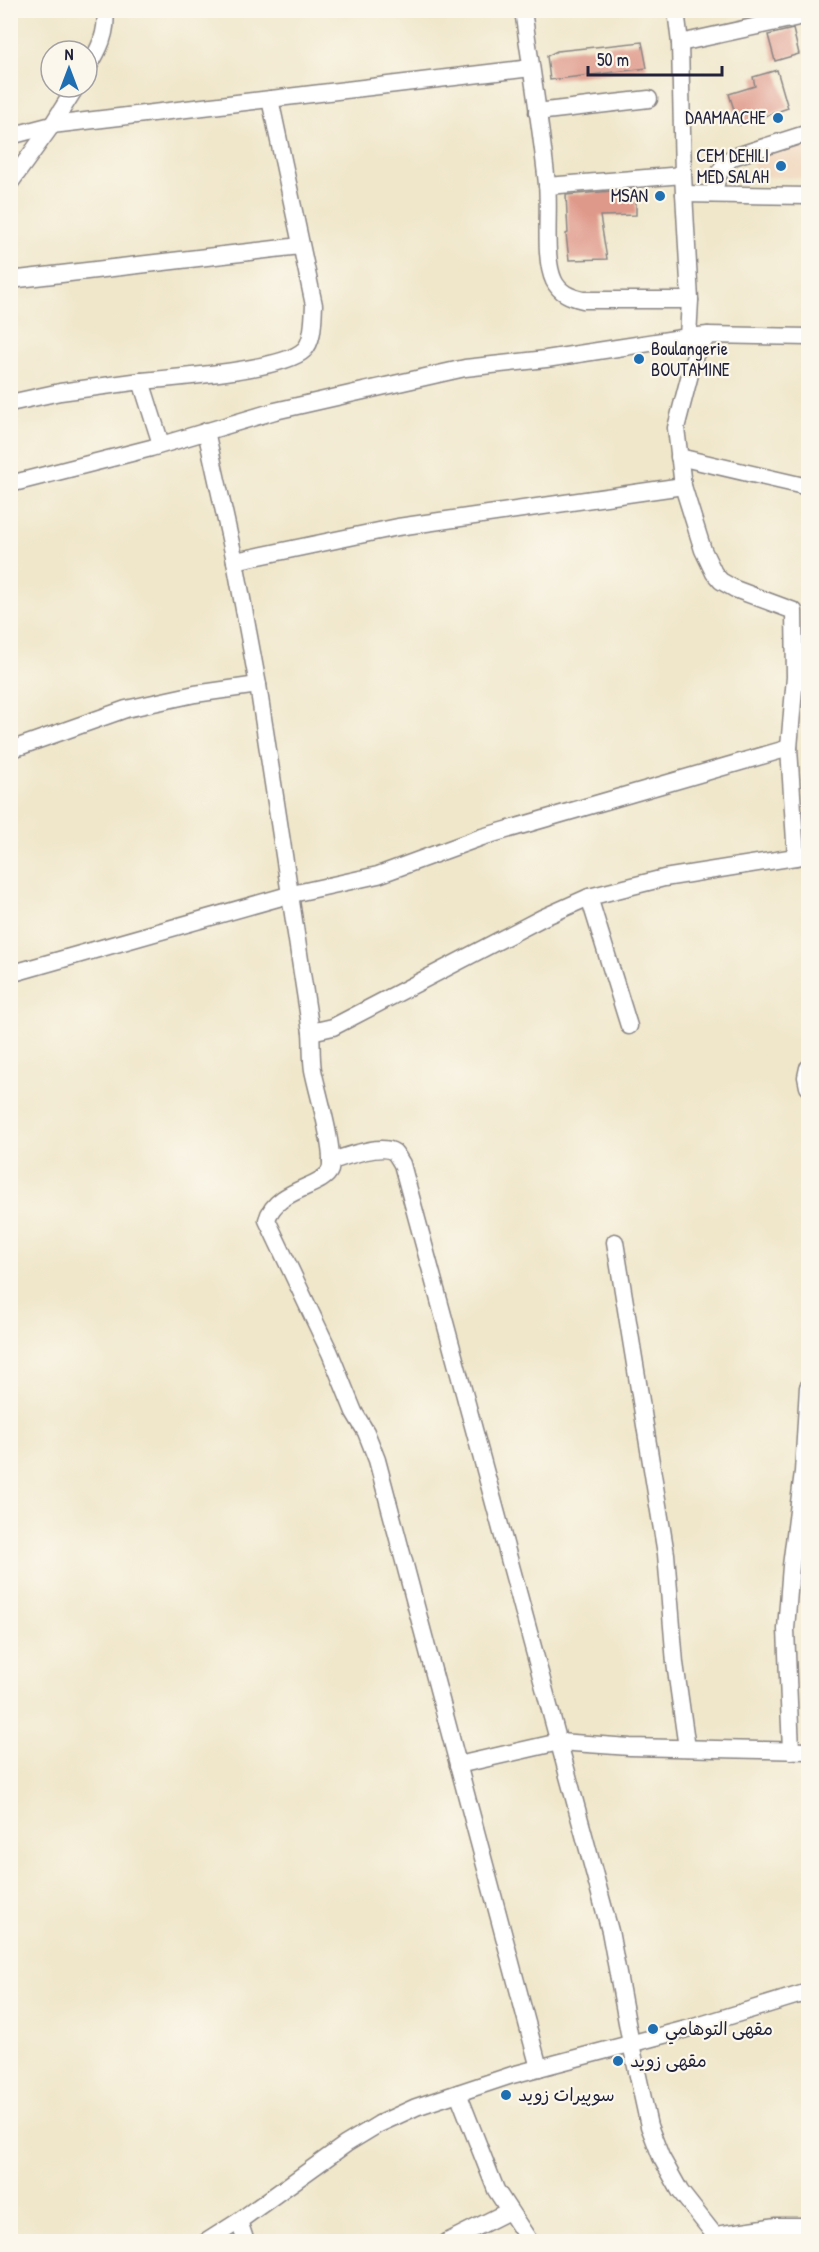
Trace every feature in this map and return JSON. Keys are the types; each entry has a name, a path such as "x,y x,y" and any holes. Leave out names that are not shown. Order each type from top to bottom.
{"street":[{"path":"99,47 107,25 105,10"},
{"path":"523,10 547,186 549,265 553,279 560,290 568,296 583,300 690,300"},
{"path":"676,10 680,43 683,176 690,300 688,337"},
{"path":"680,43 808,15"},
{"path":"10,136 52,125 531,68"},
{"path":"10,183 68,99"},
{"path":"10,402 60,392 214,373 290,359 306,349 311,333 314,305 270,99"},
{"path":"537,112 650,99"},
{"path":"714,194 718,174 723,164 733,157 808,133"},
{"path":"547,186 683,176"},
{"path":"684,194 808,196"},
{"path":"10,280 300,246"},
{"path":"311,1032 333,1027 542,918 589,897 664,878 739,864 802,856 789,748 802,678 801,613 735,589 721,581 703,550 683,486 676,428 695,355 708,335"},
{"path":"10,484 275,411 465,368 708,335 808,337"},
{"path":"141,381 161,444"},
{"path":"206,431 236,561 258,685 292,894 311,1032 313,1067 331,1161 330,1172 286,1196 270,1210 267,1220 326,1343 354,1412 366,1432 377,1460 539,2068"},
{"path":"679,457 808,487"},
{"path":"236,561 398,527 683,486"},
{"path":"10,750 126,709 195,694 258,685"},
{"path":"10,974 292,894 378,875 482,837 789,748"},
{"path":"589,897 628,1026"},
{"path":"808,1068 806,1077 808,1087"},
{"path":"331,1161 371,1150 386,1150 395,1153 402,1164 610,1931 649,2126 661,2157 680,2191 718,2238 776,2226 808,2226"},
{"path":"615,1242 666,1554 675,1663 687,1749"},
{"path":"791,1750 786,1629 791,1566 803,1472 808,1387"},
{"path":"458,1765 559,1742 630,1747 808,1751"},
{"path":"206,2241 239,2221 345,2144 379,2124 417,2107 539,2068 631,2044 808,1992"},
{"path":"458,2093 496,2190 530,2241"},
{"path":"447,2241 509,2211"},
{"path":"239,2221 246,2241"}],"shaded area":[{"name":"CEM DEHILI MED SALAH","path":"808,138 808,178 755,176 751,155"}],"building":[{"path":"793,29 799,54 775,61 768,35"},
{"path":"642,42 647,68 550,80 547,56 557,51"},
{"path":"777,70 788,108 739,125 729,94 755,86 753,77"},
{"path":"636,189 636,215 600,216 607,259 569,260 566,195"}],"place":[{"name":"DAAMAACHE","path":"778,118"},
{"name":"CEM DEHILI MED SALAH","path":"781,166"},
{"name":"MSAN","path":"660,196"},
{"name":"Boulangerie BOUTAMINE","path":"639,359"},
{"name":"مقهى التوهامي","path":"653,2029"},
{"name":"مقهى زويد","path":"618,2061"},
{"name":"سوپيرات زويد","path":"506,2095"}]}
